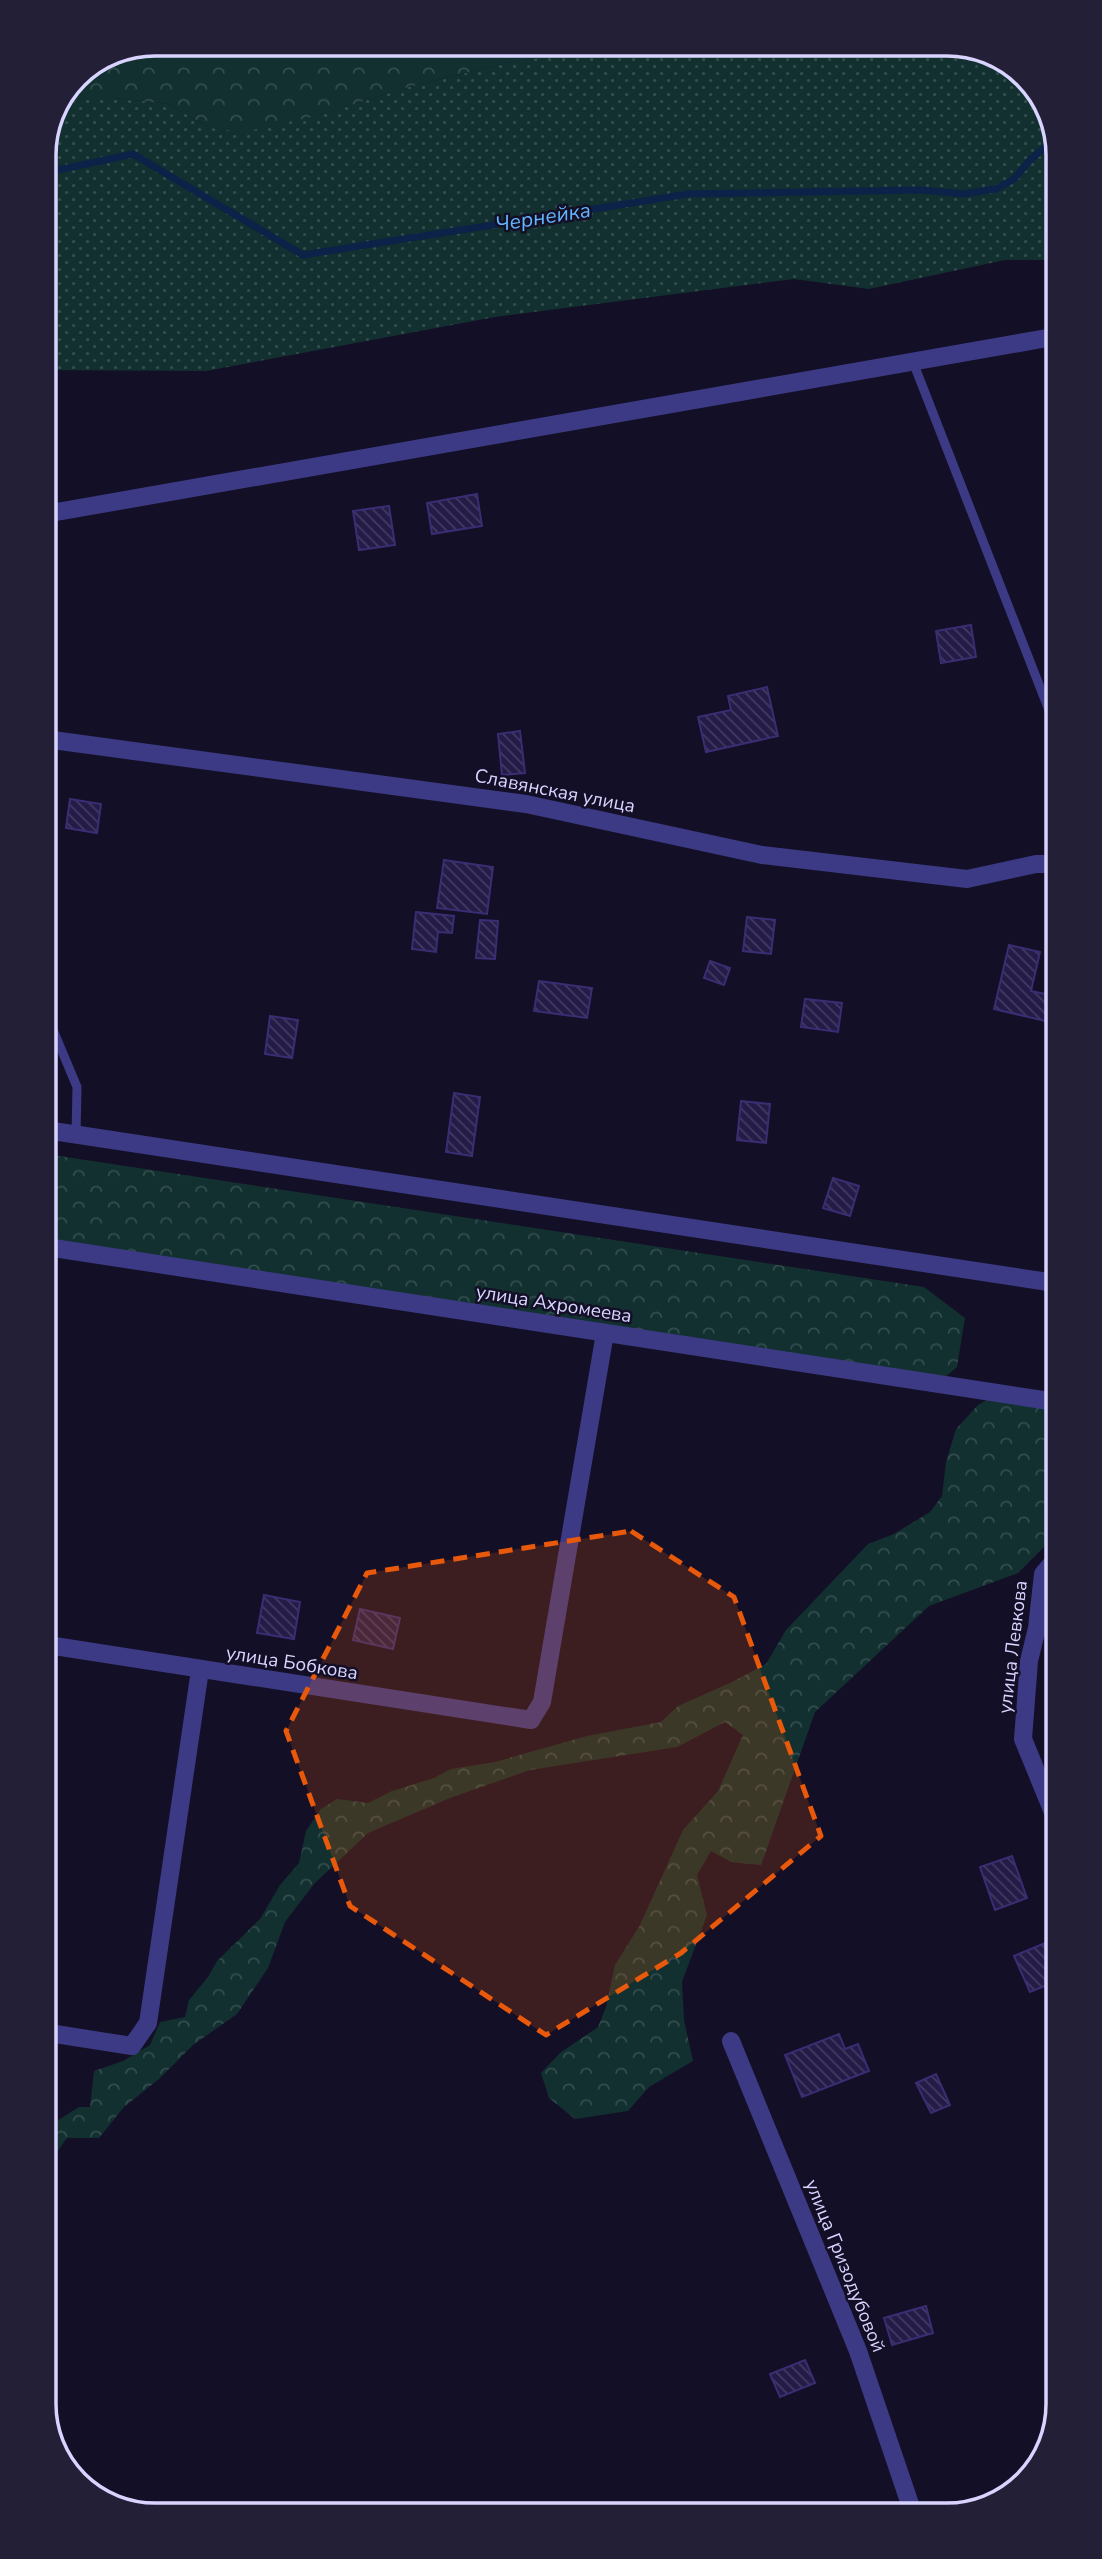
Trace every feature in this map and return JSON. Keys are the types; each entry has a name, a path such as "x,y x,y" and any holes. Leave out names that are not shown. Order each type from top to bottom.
{"street":[{"path":"56,512 1046,338"},
{"name":"Славянская улица","path":"56,740 526,804 762,855 967,879 1046,864"},
{"path":"56,1131 1046,1282"},
{"name":"улица Ахромеева","path":"56,1248 1046,1400"},
{"name":"улица Бобкова","path":"56,1646 531,1720 542,1702 605,1333"},
{"name":"улица Левкова","path":"1046,1572 1037,1629 1028,1661 1023,1739 1046,1795"},
{"path":"56,2034 132,2046 148,2023 200,1670"},
{"name":"улица Гризодубовой","path":"731,2041 858,2351 910,2503"}],"lane":[{"path":"913,362 1046,703"},
{"path":"56,1038 76,1087 76,1134"}],"highlighted area":[{"path":"631,1531 734,1597 821,1836 681,1953 546,2035 350,1906 286,1731 367,1573"}],"green space":[{"path":"549,56 953,56 973,59 996,69 1017,85 1026,95 1041,123 1046,155 1046,260 1005,260 869,289 794,279 495,317 206,371 56,370 56,149 59,129 74,98 115,98 168,104 210,128 315,116 409,87 506,63"},
{"path":"549,56 506,63 409,87 316,116 243,132 210,128 168,104 115,98 74,98 105,69 142,57"},
{"path":"56,1156 924,1287 965,1318 957,1367 932,1388 56,1248"},
{"path":"988,1399 1046,1408 1046,1545 1018,1573 929,1606 815,1712 761,1865 731,1862 711,1851 697,1875 707,1915 682,1982 684,2020 693,2061 649,2087 628,2111 575,2119 549,2098 541,2073 560,2053 598,2027 606,2007 615,1965 640,1925 683,1830 718,1791 743,1735 725,1722 677,1747 530,1770 450,1798 368,1833 314,1884 285,1922 268,1968 237,2014 193,2045 159,2079 124,2107 99,2138 67,2138 56,2153 56,2122 79,2107 90,2107 94,2071 123,2061 150,2045 160,2022 185,2017 189,2000 217,1961 260,1919 280,1885 299,1863 306,1831 321,1809 337,1799 368,1803 451,1769 495,1762 587,1736 661,1722 678,1706 766,1664 786,1630 868,1544 894,1534 930,1512 942,1496 946,1462 956,1429 978,1405"}],"building":[{"path":"477,494 482,526 432,534 427,503"},
{"path":"389,506 395,545 359,550 353,511"},
{"path":"971,625 976,657 941,663 936,631"},
{"path":"767,687 778,736 706,752 698,717 731,710 728,696"},
{"path":"520,731 525,773 502,775 498,734"},
{"path":"70,799 101,804 97,833 66,828"},
{"path":"444,860 493,867 487,914 437,908"},
{"path":"416,912 454,916 452,933 438,932 436,952 412,949"},
{"path":"747,917 775,920 771,954 743,951"},
{"path":"480,920 498,921 495,959 476,958"},
{"path":"1009,945 1040,952 1031,991 1046,994 1046,1021 994,1009"},
{"path":"710,961 730,968 724,985 704,978"},
{"path":"539,981 592,988 587,1018 534,1011"},
{"path":"805,999 842,1003 838,1032 801,1027"},
{"path":"270,1016 298,1020 292,1058 265,1054"},
{"path":"454,1093 480,1097 472,1156 446,1152"},
{"path":"741,1101 770,1104 766,1143 737,1140"},
{"path":"833,1178 859,1186 850,1216 823,1208"},
{"path":"264,1595 300,1602 294,1639 257,1633"},
{"path":"360,1609 400,1618 393,1649 353,1640"},
{"path":"1012,1856 1027,1898 995,1910 980,1867"},
{"path":"1045,1943 1046,1985 1030,1992 1014,1956"},
{"path":"839,2034 845,2049 858,2044 869,2071 802,2097 785,2055"},
{"path":"936,2074 950,2105 931,2113 916,2083"},
{"path":"926,2306 933,2333 892,2345 884,2318"},
{"path":"805,2360 815,2383 780,2397 770,2374"}],"waterway":[{"name":"Чернейка","path":"56,170 133,154 303,255 688,194 922,190 963,194 996,189 1014,179 1045,147"}]}
